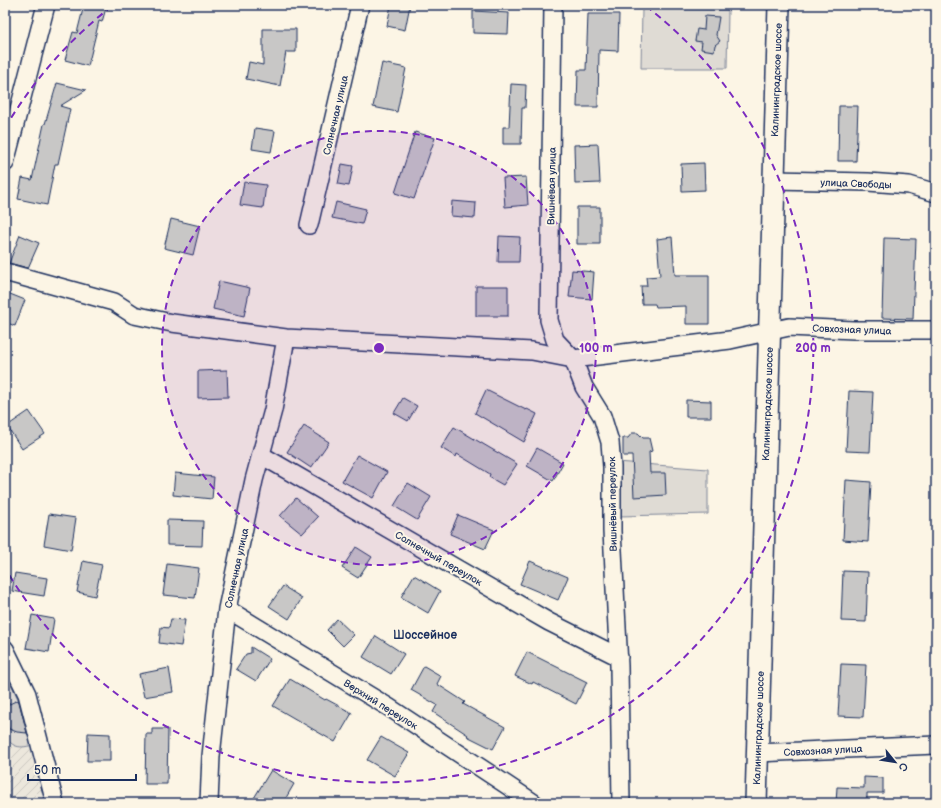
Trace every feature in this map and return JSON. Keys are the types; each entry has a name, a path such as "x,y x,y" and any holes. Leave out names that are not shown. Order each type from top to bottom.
{"main road":[{"name":"Калининградское шоссе","path":"756,803 779,5"}],"street":[{"path":"5,163 46,5"},
{"name":"Солнечная улица","path":"309,225 360,5"},
{"name":"Вишнёвая улица","path":"553,5 549,320 555,340 573,359"},
{"name":"улица Свободы","path":"774,180 868,182 909,185 936,193"},
{"name":"Совхозная улица","path":"5,272 114,302 134,315 172,323 286,338 532,351 573,359 730,340 769,330 789,327 854,330 936,330"},
{"name":"Солнечная улица","path":"208,803 211,756 227,609 254,480 273,410 286,338"},
{"name":"Вишнёвый переулок","path":"573,359 584,387 602,416 610,442 612,467 612,531 619,657 621,803"},
{"name":"Солнечный переулок","path":"261,455 549,622 619,657"},
{"name":"Верхний переулок","path":"227,609 390,708 534,803"},
{"path":"5,649 27,694 55,803"},
{"name":"Совхозная улица","path":"757,753 936,745"}],"shaded area":[{"path":"642,8 728,10 727,68 641,68"},
{"path":"617,462 708,469 708,514 619,516"},
{"path":"5,671 18,699 25,698 41,743 20,747 12,744 5,735"},
{"path":"5,735 9,742 41,743 52,803 5,803"}],"building":[{"path":"84,5 97,5 106,8 102,22 99,21 88,66 65,60 73,32 77,33"},
{"path":"391,5 410,5 405,30 387,26"},
{"path":"473,11 509,13 508,34 473,33"},
{"path":"588,14 619,14 618,51 599,50 598,107 577,107 578,70 586,70"},
{"path":"705,16 719,17 716,35 720,41 715,45 714,51 701,49 702,42 695,41 697,29 704,30"},
{"path":"263,29 296,29 296,52 286,52 280,86 246,79 249,62 263,65"},
{"path":"382,63 406,68 397,112 373,107"},
{"path":"57,83 86,90 60,106 70,109 58,164 55,164 47,205 18,199 22,178 32,180 44,124"},
{"path":"511,84 526,85 525,108 522,108 521,144 503,144 503,127 509,127"},
{"path":"839,106 858,106 856,161 838,161"},
{"path":"255,128 275,131 271,152 252,149"},
{"path":"415,132 435,138 414,199 395,193"},
{"path":"598,144 600,183 575,184 574,145"},
{"path":"704,163 705,190 682,191 681,164"},
{"path":"342,164 353,166 349,186 338,184"},
{"path":"526,177 528,205 505,207 503,178"},
{"path":"244,182 266,185 263,208 240,205"},
{"path":"452,201 476,203 475,218 451,216"},
{"path":"336,202 366,209 362,224 332,218"},
{"path":"577,207 600,207 600,244 577,244"},
{"path":"171,219 200,226 193,255 164,248"},
{"path":"20,235 39,243 28,268 9,263"},
{"path":"499,236 520,237 519,262 498,262"},
{"path":"672,237 675,275 709,275 709,324 686,324 686,306 656,307 655,304 642,304 641,286 647,286 646,277 660,276 657,239"},
{"path":"884,238 916,239 913,319 882,318"},
{"path":"572,270 594,272 592,299 569,297"},
{"path":"219,281 250,288 244,316 213,309"},
{"path":"476,286 508,286 508,316 476,316"},
{"path":"5,292 25,300 15,326 5,322"},
{"path":"227,370 228,397 198,398 198,371"},
{"path":"486,390 537,414 524,442 475,413"},
{"path":"849,391 873,392 870,452 846,451"},
{"path":"403,398 417,406 408,421 394,413"},
{"path":"686,400 711,401 711,417 686,417"},
{"path":"29,411 45,434 22,449 7,426"},
{"path":"304,426 329,442 311,468 287,452"},
{"path":"454,427 517,464 503,485 489,477 490,474 457,454 456,457 441,448"},
{"path":"632,433 638,433 643,438 649,438 652,451 649,452 650,473 665,473 666,495 634,497 632,456 623,456 623,438 628,438"},
{"path":"537,448 563,463 553,481 527,466"},
{"path":"357,455 387,472 373,498 342,481"},
{"path":"175,473 214,477 212,499 173,495"},
{"path":"846,480 871,482 868,542 843,540"},
{"path":"408,483 431,497 417,520 394,506"},
{"path":"296,498 318,517 302,534 280,516"},
{"path":"49,514 76,518 71,550 44,545"},
{"path":"458,515 494,530 485,549 450,534"},
{"path":"167,520 203,521 202,546 167,545"},
{"path":"356,547 372,557 358,578 342,568"},
{"path":"83,561 102,565 95,596 77,592"},
{"path":"530,561 568,577 558,600 520,584"},
{"path":"167,564 199,568 195,598 163,595"},
{"path":"843,571 868,572 866,622 841,621"},
{"path":"15,573 47,578 44,596 12,591"},
{"path":"414,575 440,591 428,613 401,597"},
{"path":"283,586 302,598 289,619 269,606"},
{"path":"32,615 54,619 49,652 26,648"},
{"path":"171,619 185,620 181,646 159,643 161,627 169,628"},
{"path":"337,619 354,635 343,646 327,630"},
{"path":"376,636 404,654 391,674 363,657"},
{"path":"251,647 270,659 256,681 236,669 246,654 251,653"},
{"path":"527,652 587,682 576,704 533,682 532,684 515,676"},
{"path":"841,664 866,665 863,717 838,716"},
{"path":"424,666 441,676 437,684 465,702 463,704 505,727 493,749 467,736 468,735 433,712 437,705 411,690"},
{"path":"169,668 173,692 144,697 139,674"},
{"path":"290,679 325,700 326,699 352,713 335,742 273,706"},
{"path":"18,700 27,733 9,729 5,720 5,706"},
{"path":"152,729 168,729 167,784 145,784 146,734 152,734"},
{"path":"88,733 110,734 110,761 87,761"},
{"path":"381,737 409,753 395,776 367,760"},
{"path":"271,770 294,784 283,803 251,803"},
{"path":"864,777 883,778 883,793 867,793 867,803 836,803 837,787 864,788"}],"district":[{"name":"Шоссейное","path":"425,635"}]}
